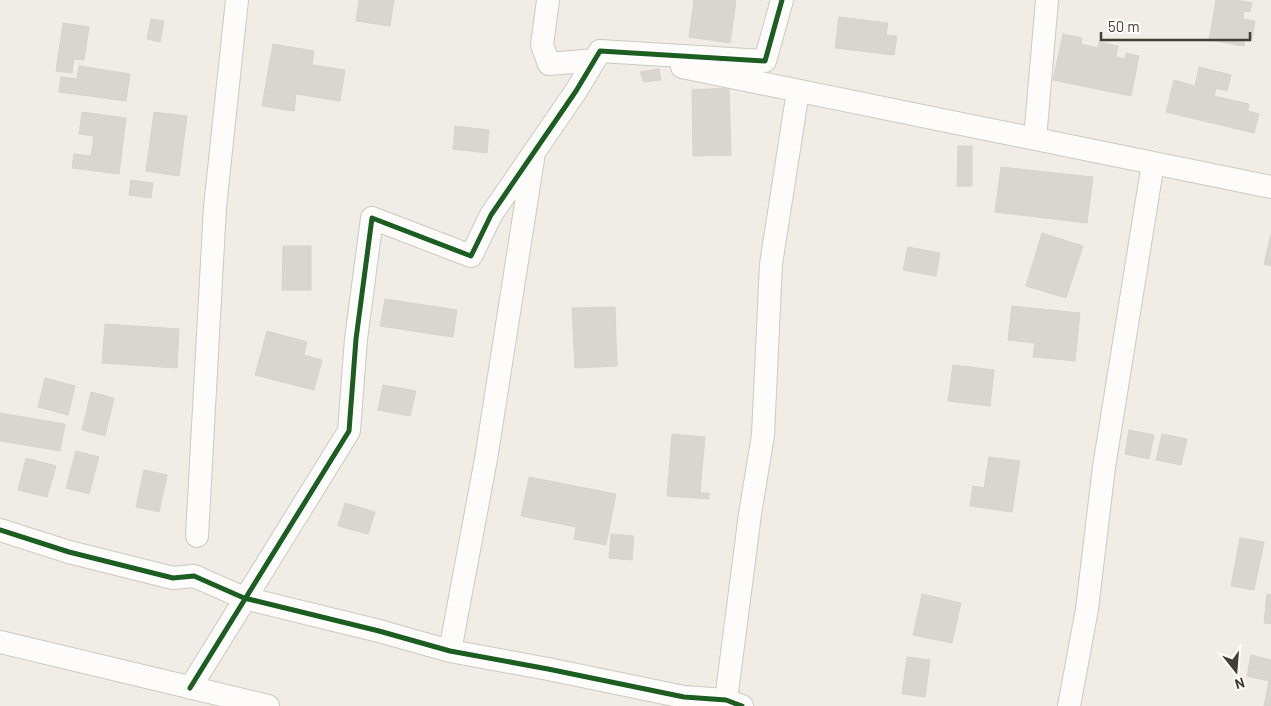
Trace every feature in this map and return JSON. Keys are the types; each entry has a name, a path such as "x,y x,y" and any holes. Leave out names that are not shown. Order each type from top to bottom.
{"street":[{"path":"196,536 215,207 237,0"},
{"path":"548,0 542,45 550,64 597,55 765,61 782,0"},
{"path":"1035,139 1047,0"},
{"path":"597,55 798,91 1271,187"},
{"path":"190,688 244,598 349,432 356,339 372,218 471,256 491,215 576,91 597,55"},
{"path":"0,530 69,552 173,578 194,576 244,598 379,631 450,651 548,669 684,698 734,703 750,514 763,436 771,264 798,91"},
{"path":"450,651 486,459 533,153"},
{"path":"1069,706 1087,609 1104,468 1153,163"},
{"path":"0,642 268,706"}],"building":[{"path":"359,0 394,0 390,26 356,21"},
{"path":"694,0 736,0 730,43 689,37"},
{"path":"1216,0 1237,0 1252,3 1250,12 1244,11 1243,19 1255,21 1252,39 1245,38 1244,46 1209,40"},
{"path":"839,17 888,23 886,35 897,36 894,55 835,48"},
{"path":"151,19 164,21 160,42 147,39"},
{"path":"63,23 89,27 84,60 74,59 72,73 56,71"},
{"path":"1063,34 1082,38 1081,44 1098,48 1099,42 1118,46 1116,57 1125,59 1126,53 1139,56 1131,96 1053,80"},
{"path":"273,44 314,51 312,65 345,70 340,101 296,94 294,111 262,106"},
{"path":"79,66 130,74 126,101 59,92 61,77 77,79"},
{"path":"1199,67 1231,75 1227,91 1216,88 1214,96 1249,104 1248,111 1259,114 1254,133 1166,112 1174,80 1195,86"},
{"path":"659,69 661,80 644,82 640,72"},
{"path":"729,88 731,155 693,156 692,90"},
{"path":"82,112 126,118 119,174 72,168 74,154 91,156 94,136 79,134"},
{"path":"154,112 187,116 179,176 146,171"},
{"path":"455,126 489,130 487,153 453,149"},
{"path":"958,146 972,146 972,186 957,186"},
{"path":"1001,167 1093,177 1087,223 995,212"},
{"path":"131,180 153,183 151,198 129,195"},
{"path":"1042,233 1083,246 1066,298 1026,286"},
{"path":"1271,234 1271,266 1264,264"},
{"path":"283,246 311,246 311,290 282,290"},
{"path":"908,247 940,253 936,276 903,270"},
{"path":"385,299 457,310 453,337 380,326"},
{"path":"1012,306 1080,313 1075,361 1033,357 1035,343 1008,340"},
{"path":"615,307 617,366 575,368 572,308"},
{"path":"105,324 179,329 177,368 102,363"},
{"path":"267,331 307,342 304,355 322,360 314,390 255,375"},
{"path":"953,365 994,370 990,406 948,401"},
{"path":"45,378 75,386 68,415 38,407"},
{"path":"383,385 416,391 410,416 378,410"},
{"path":"91,392 114,398 105,436 82,430"},
{"path":"0,413 65,424 60,451 0,441"},
{"path":"1129,430 1154,435 1149,459 1125,454"},
{"path":"672,434 705,437 700,493 709,493 709,499 667,496"},
{"path":"1162,434 1187,439 1181,465 1156,460"},
{"path":"76,451 99,457 89,494 66,488"},
{"path":"989,457 1020,461 1012,512 970,506 973,486 984,488"},
{"path":"26,458 56,466 47,497 18,490"},
{"path":"144,470 167,475 159,512 136,507"},
{"path":"529,477 616,494 606,545 574,539 576,527 521,516"},
{"path":"345,503 375,512 368,534 338,526"},
{"path":"611,534 634,536 632,560 609,558"},
{"path":"1240,538 1264,542 1254,590 1231,586"},
{"path":"922,594 961,603 952,643 913,635"},
{"path":"1267,594 1271,595 1271,624 1264,623"},
{"path":"1251,655 1271,660 1271,706 1264,706 1269,681 1247,676"},
{"path":"907,657 930,660 925,697 902,694"}],"cycle path":[{"path":"190,688 349,431 356,339 372,218 471,256 491,215 576,91 600,51 765,61 782,0"},
{"path":"0,530 69,552 173,578 194,576 244,598 379,631 450,651 684,697 726,700 742,706"}]}
